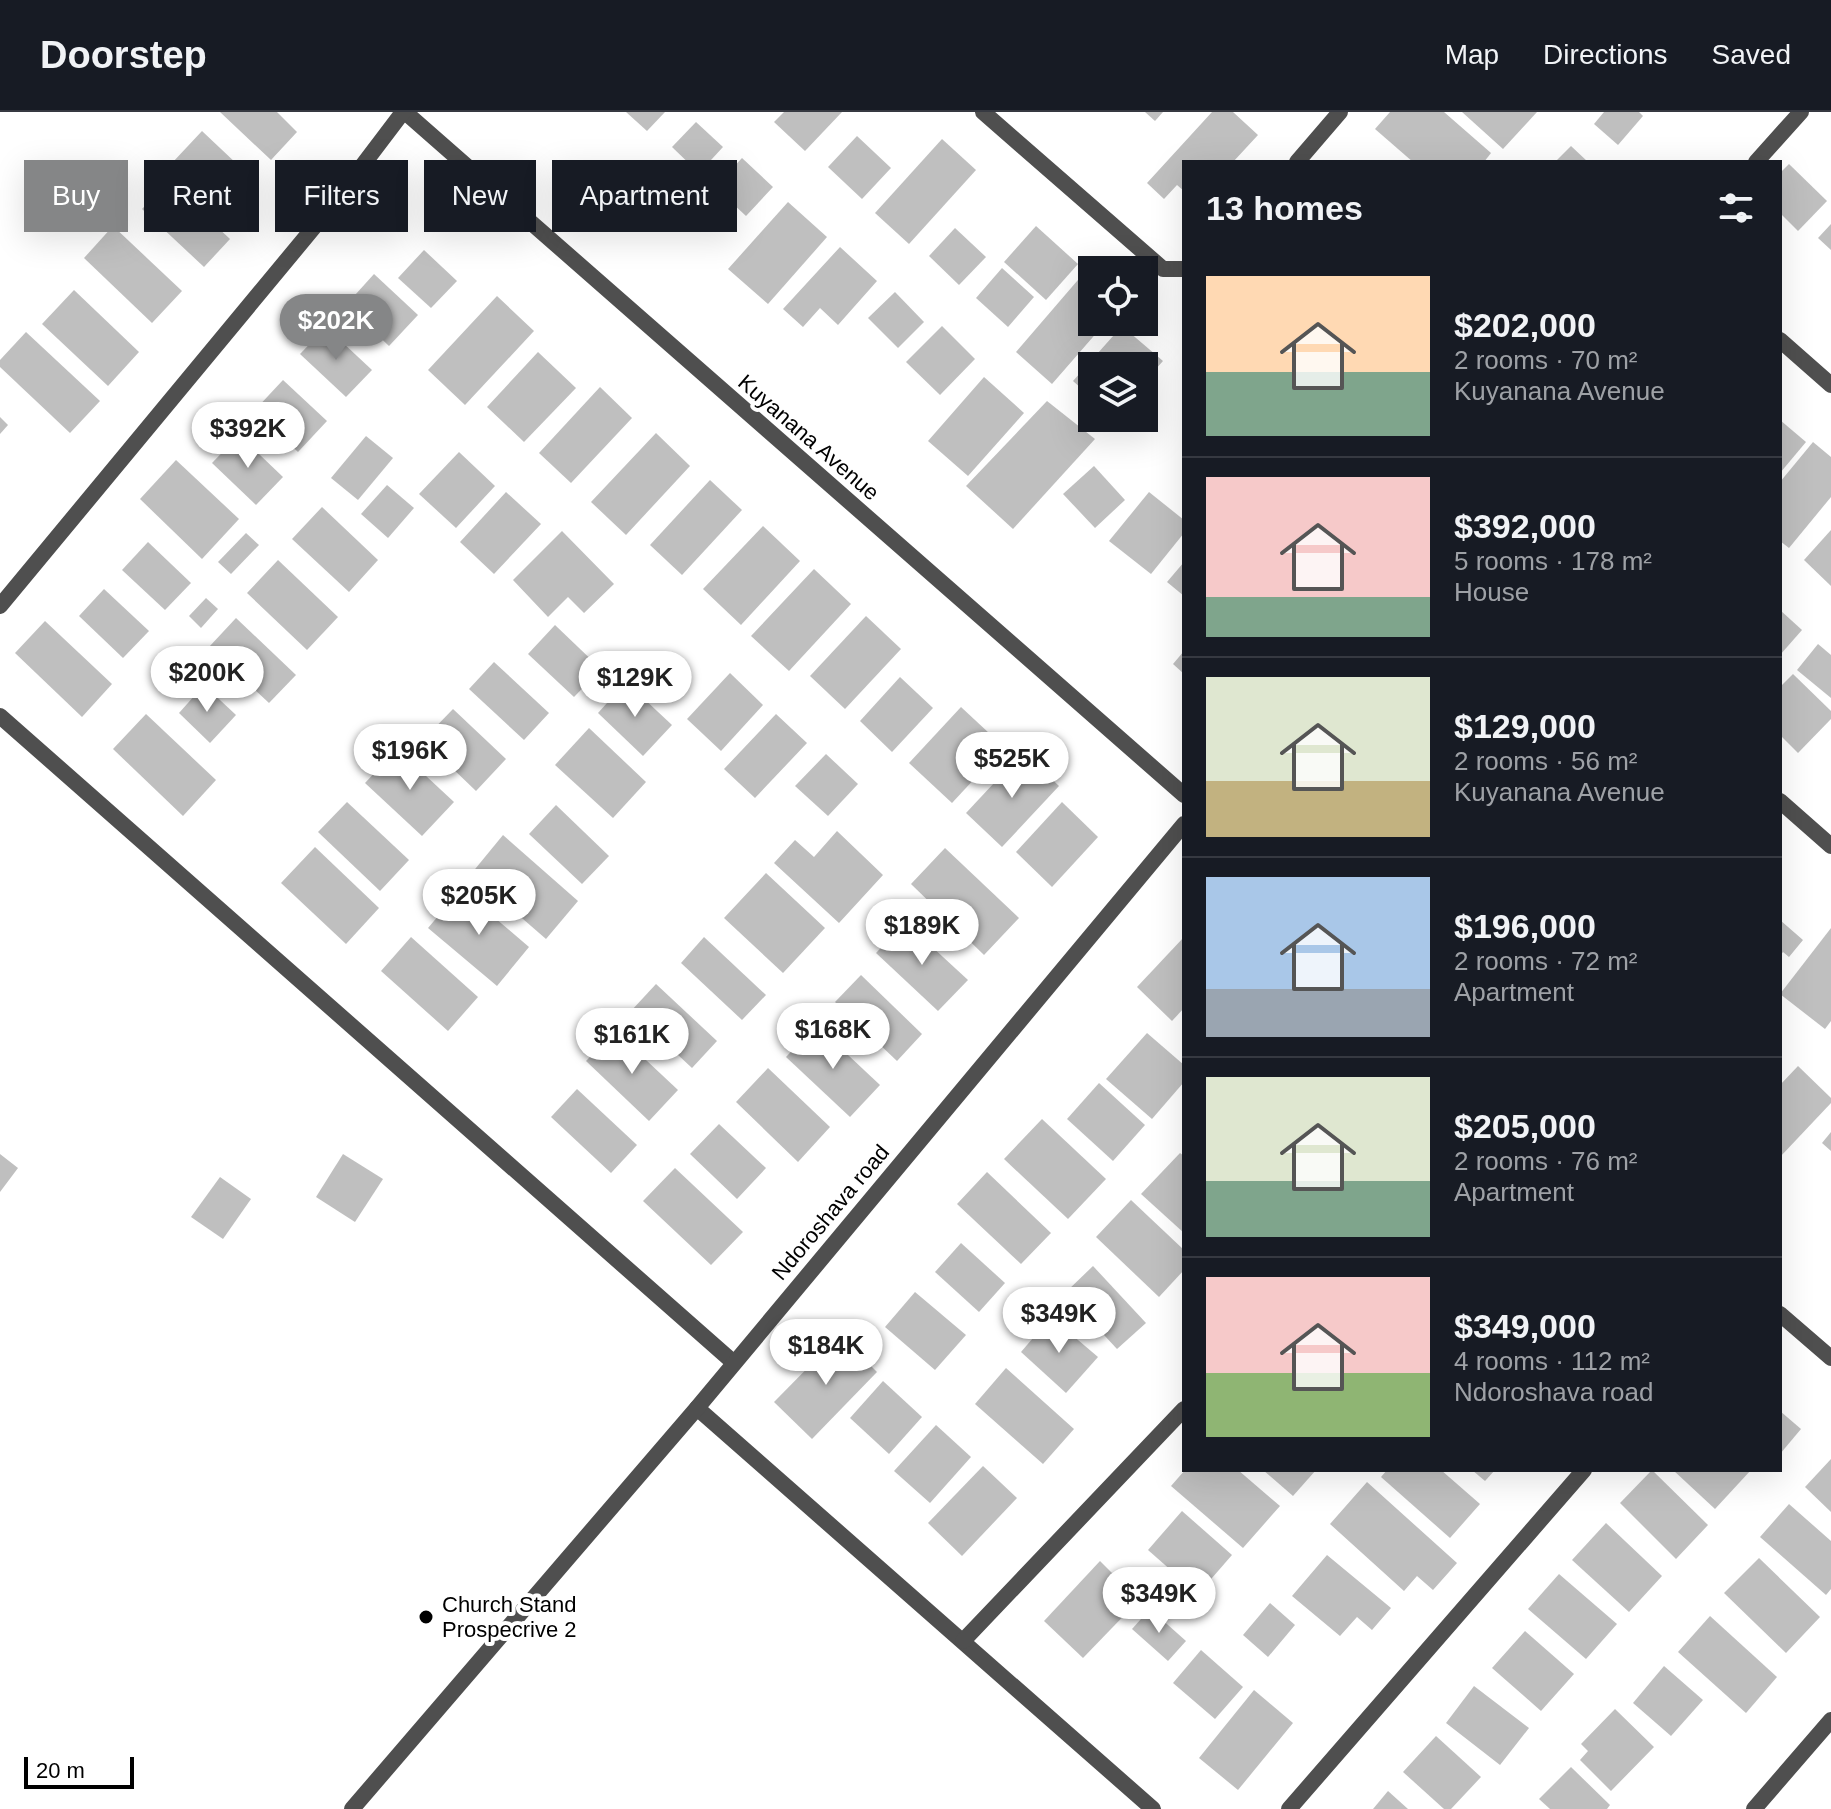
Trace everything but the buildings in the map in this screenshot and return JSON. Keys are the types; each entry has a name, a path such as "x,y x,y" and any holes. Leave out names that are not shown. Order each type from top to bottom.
{"street":[{"path":"0,606 334,203 404,112"},
{"name":"Kuyanana Avenue","path":"404,112 1182,793"},
{"path":"983,112 1163,269 1182,269"},
{"path":"1299,160 1340,112"},
{"path":"1758,160 1801,112"},
{"path":"1782,342 1831,385"},
{"path":"0,716 733,1362"},
{"path":"1782,803 1831,846"},
{"name":"Ndoroshava road","path":"352,1809 697,1408 1182,826"},
{"path":"1782,1316 1831,1358"},
{"path":"697,1408 1153,1809"},
{"path":"963,1641 1182,1411"},
{"path":"1289,1809 1582,1472"},
{"path":"1754,1809 1831,1720"}],"place":[{"name":"Church Stand Prospecrive 2","path":"426,1617"}]}
